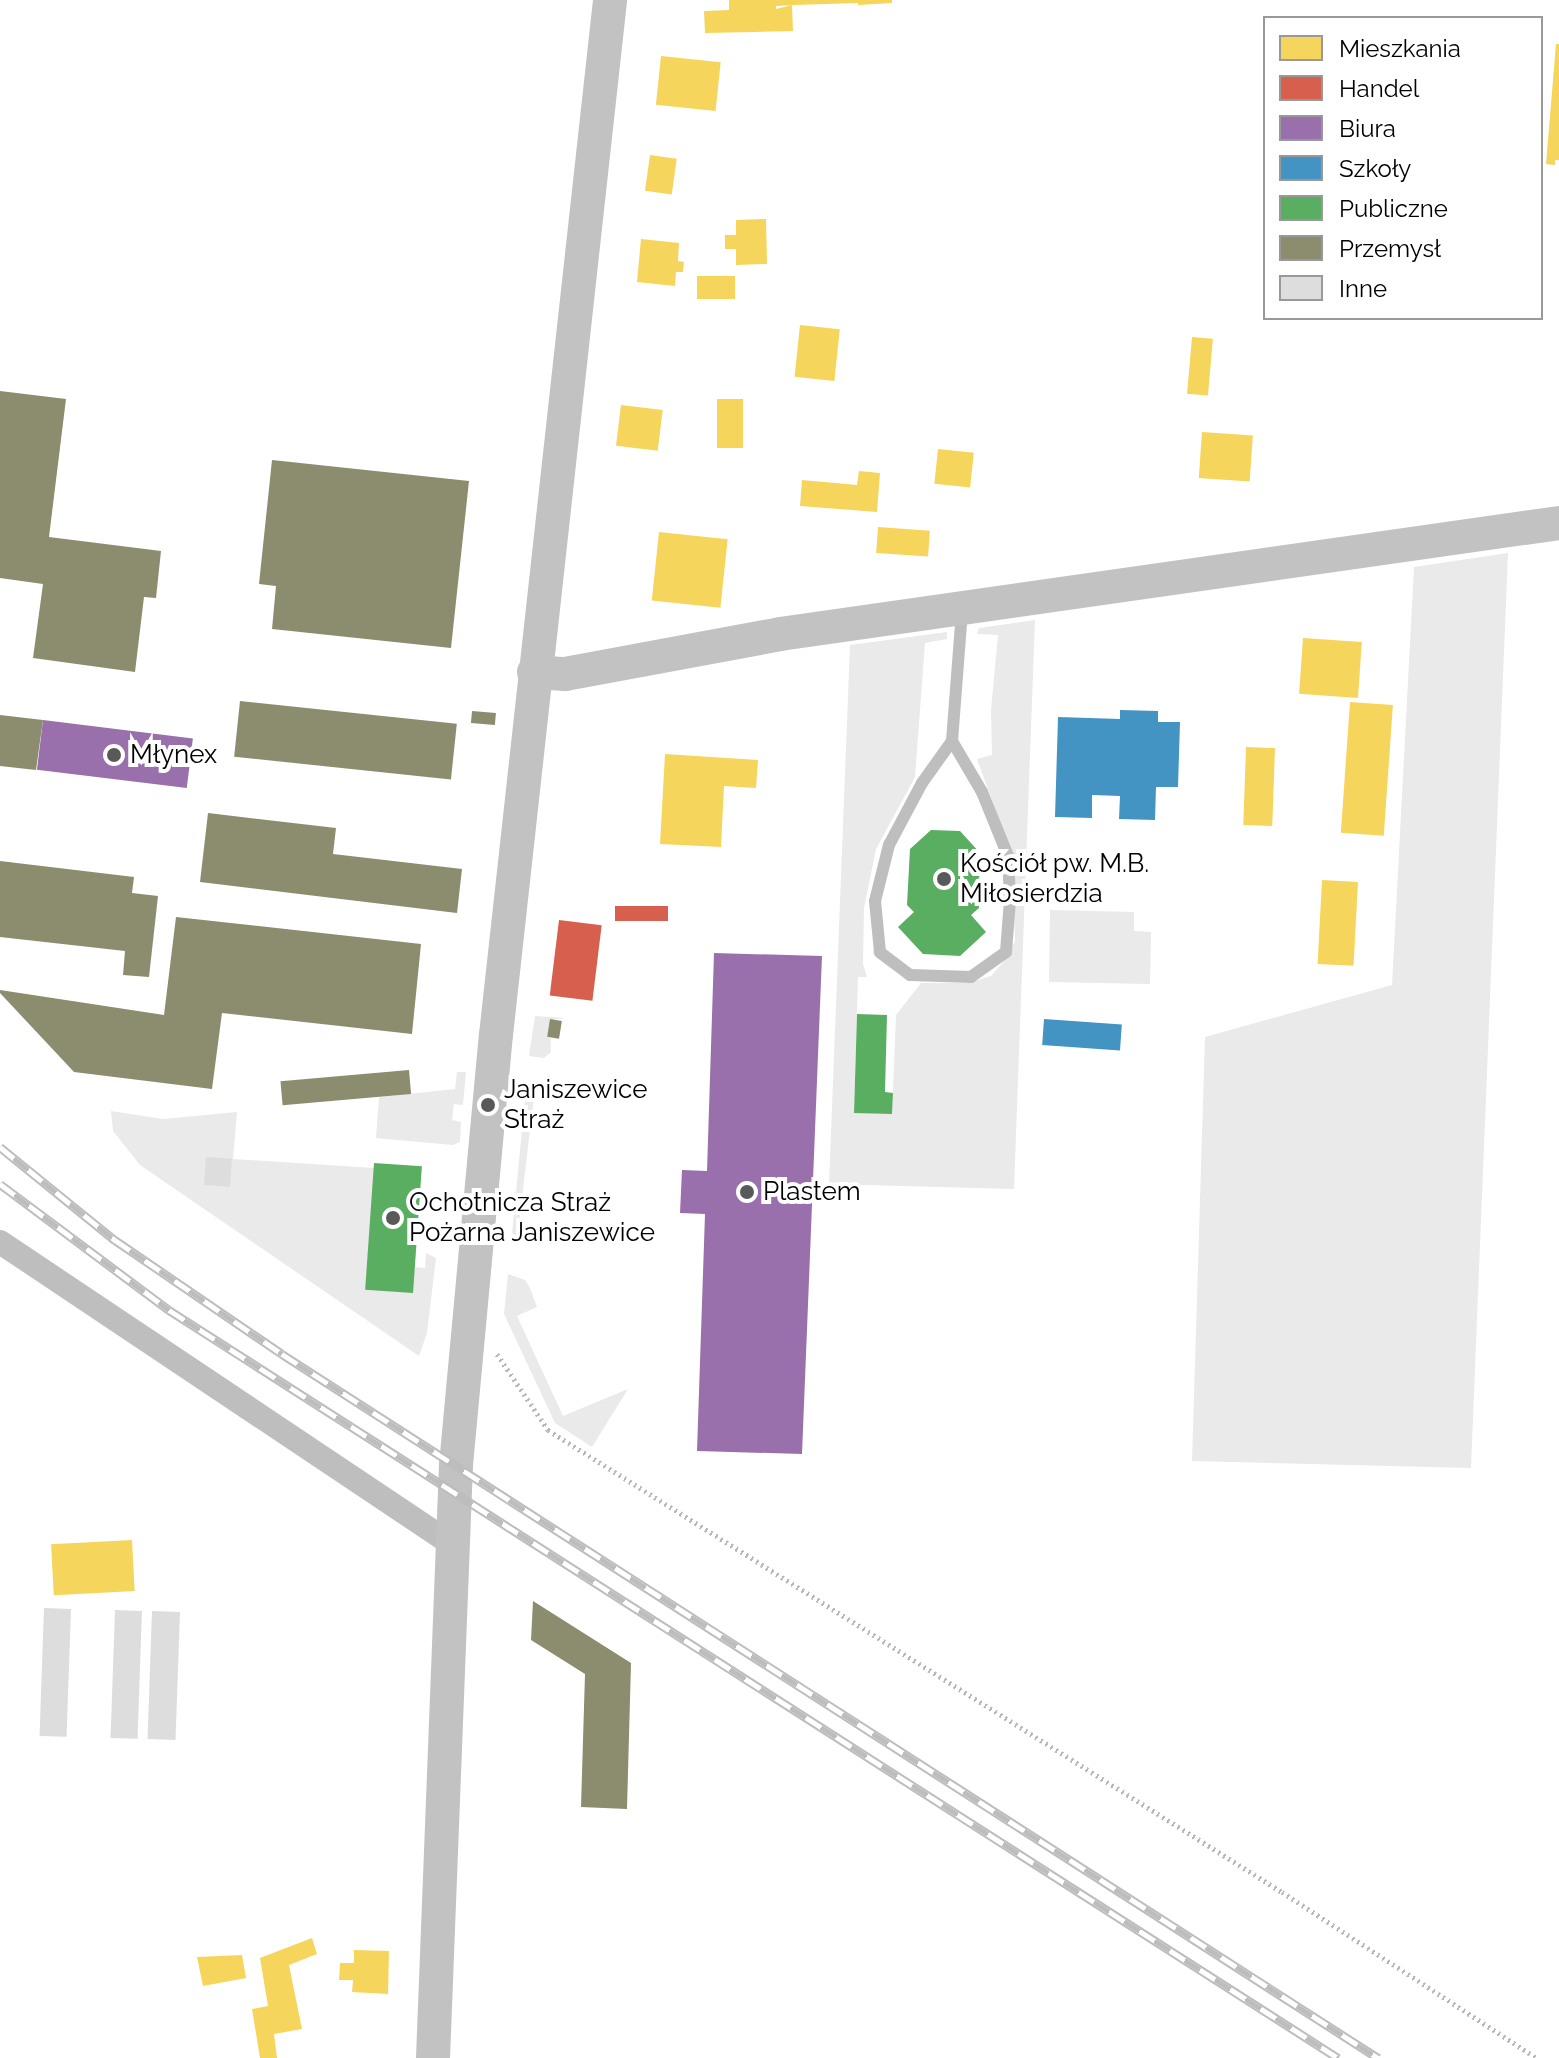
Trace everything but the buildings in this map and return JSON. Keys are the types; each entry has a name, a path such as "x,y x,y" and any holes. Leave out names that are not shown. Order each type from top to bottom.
{"street":[{"path":"433,2058 450,1543 467,1342 534,672 610,0"},
{"path":"534,672 565,674 780,634 1559,523"},
{"path":"0,1242 450,1543"}],"lane":[{"path":"952,741 982,792 1008,856 1010,900 1006,952 971,977 910,975 880,952 875,901 889,845 922,783 952,741 962,609"}],"path":[{"path":"467,1342 492,1347 548,1430 1269,1884 1537,2058"}],"shaded area":[{"path":"1508,553 1471,1468 1192,1461 1205,1037 1392,985 1414,567"},
{"path":"1035,620 1014,1189 829,1184 850,645 947,632 947,639 925,643 915,777 876,849 864,908 863,964 867,977 858,977 854,1112 892,1114 896,1015 921,983 968,983 991,976 1006,959 1015,941 1012,855 977,759 992,755 991,710 998,635 977,634 979,628"},
{"path":"1050,910 1134,912 1134,931 1151,932 1150,984 1049,982"},
{"path":"535,1016 566,1018 550,1020 551,1052 544,1058 529,1056"},
{"path":"457,1072 466,1072 463,1105 454,1104 452,1120 461,1122 460,1142 453,1145 376,1138 379,1097 455,1089"},
{"path":"526,1088 535,1088 519,1223 539,1226 537,1236 530,1242 511,1244"},
{"path":"111,1111 163,1119 237,1112 233,1159 374,1168 413,1267 425,1268 426,1253 436,1258 427,1333 419,1356 140,1165 113,1131"},
{"path":"508,1274 525,1280 530,1288 537,1307 517,1316 563,1416 628,1389 592,1447 555,1423 504,1314"}],"railway":[{"path":"0,1147 115,1240 282,1354 1378,2058"},
{"path":"0,1184 169,1310 1338,2058"}],"place":[{"name":"Młynex","path":"114,755"},
{"name":"Kościół pw. M.B. Miłosierdzia","path":"944,879"},
{"name":"Janiszewice Straż","path":"488,1105"},
{"name":"Plastem","path":"747,1192"},
{"name":"Ochotnicza Straż Pożarna Janiszewice","path":"393,1218"}]}
